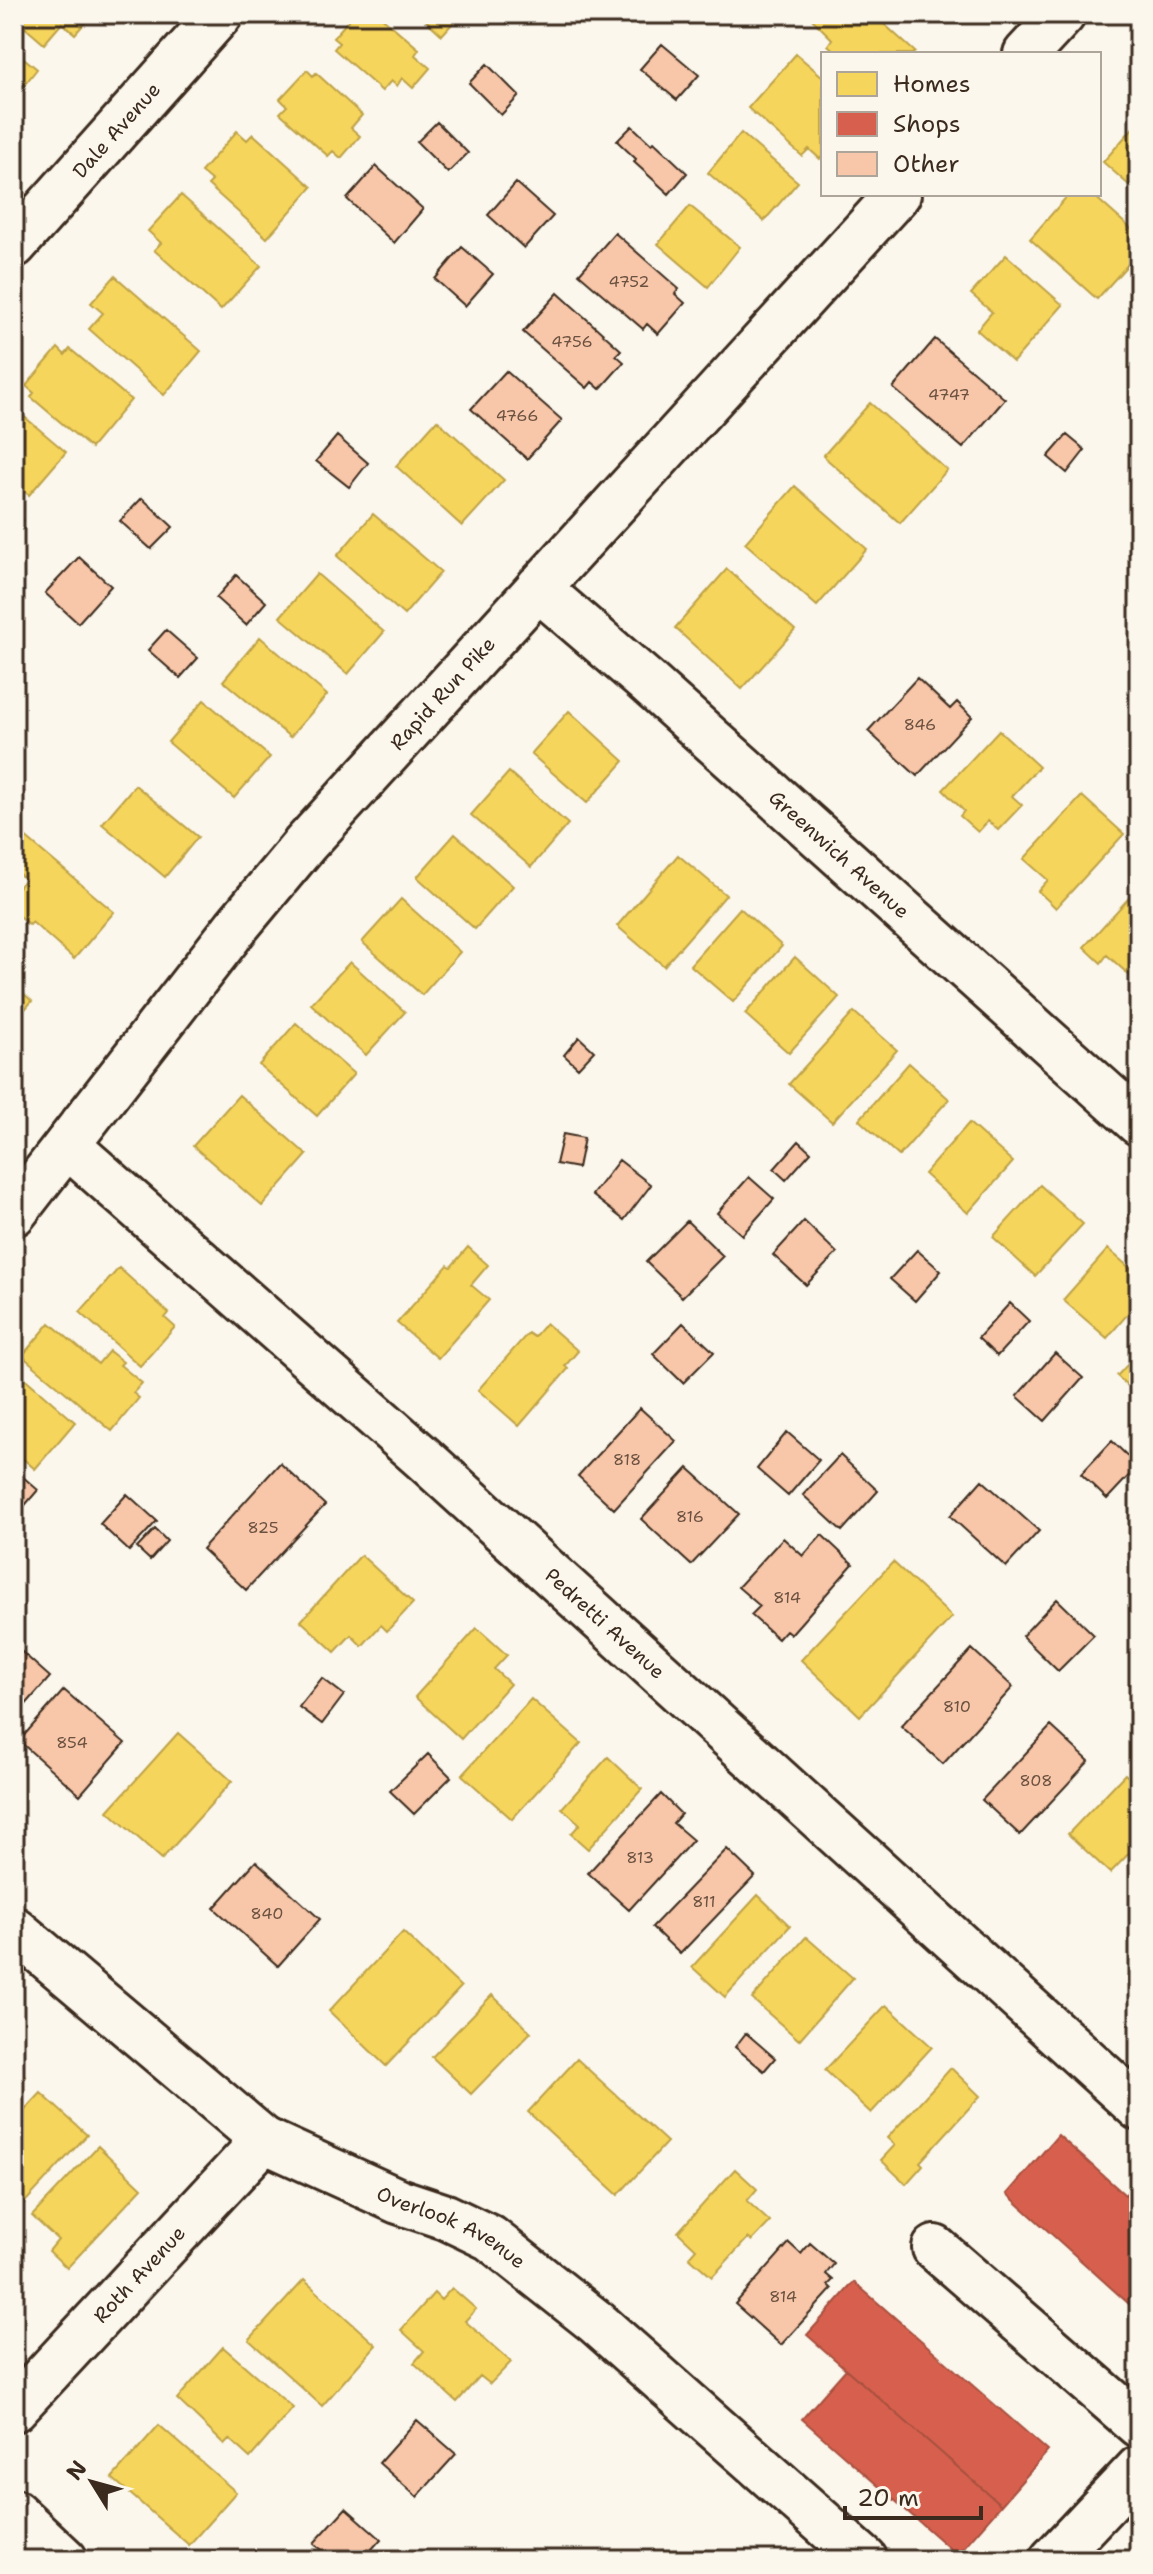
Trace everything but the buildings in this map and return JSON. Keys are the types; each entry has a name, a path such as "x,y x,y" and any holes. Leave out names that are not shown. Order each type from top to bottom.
{"street":[{"name":"Dale Avenue","path":"14,245 220,14"},
{"path":"1028,52 1063,14"},
{"name":"Rapid Run Pike","path":"14,1213 236,927 305,844 896,196"},
{"name":"Greenwich Avenue","path":"538,588 645,680 1139,1123"},
{"name":"Pedretti Avenue","path":"67,1145 423,1458 1139,2108"},
{"name":"Overlook Avenue","path":"14,1929 264,2140 398,2201 446,2217 490,2238 596,2322 865,2560"},
{"name":"Roth Avenue","path":"14,2409 264,2140"},
{"path":"935,2248 1139,2425"},
{"path":"1052,2560 1139,2468"},
{"path":"14,2512 65,2560"}]}
